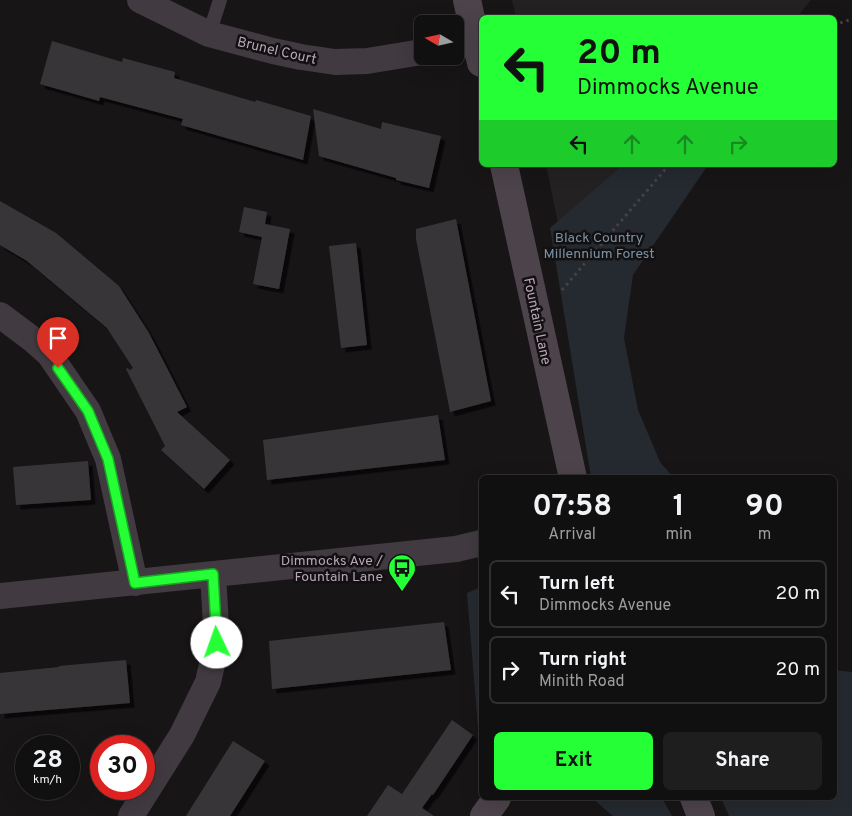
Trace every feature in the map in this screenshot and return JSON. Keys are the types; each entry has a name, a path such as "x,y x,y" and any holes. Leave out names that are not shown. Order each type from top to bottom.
{"street":[{"name":"Brunel Court","path":"140,0 209,34 273,51 335,62 367,61 414,53"},
{"path":"467,0 471,51"},
{"name":"Fountain Lane","path":"504,167 572,475"},
{"path":"0,315 49,354 88,411 108,459 135,583"},
{"path":"0,596 456,549 479,543"},
{"path":"131,816 182,735 208,682 217,643 213,574"},
{"path":"484,816 496,800"},
{"path":"695,800 702,816"}],"lane":[{"path":"209,34 220,0"}],"path":[{"path":"837,24 852,19"},
{"path":"538,318 667,167"}],"shaded area":[{"path":"512,0 811,0 798,15 516,15"},
{"path":"546,167 667,167 570,281"}],"green space":[{"name":"Black Country Millennium Forest","path":"621,167 707,167 633,275 624,338 638,410 660,462 671,475 591,475 550,228"},
{"path":"479,588 479,729 478,728 467,593"},
{"path":"837,670 852,672 852,816 729,816 722,800 837,800"},
{"path":"594,800 663,800 672,816 613,816"}],"building":[{"path":"52,41 122,62 123,58 175,72 174,78 311,116 303,160 181,125 183,119 100,97 99,101 40,84"},
{"path":"313,109 381,129 382,122 441,136 429,188 396,180 396,178 319,156"},
{"path":"0,201 56,233 119,286 149,333 187,407 177,412 230,460 204,489 161,450 165,446 126,369 130,370 133,368 107,328 27,261 0,245"},
{"path":"244,207 267,212 265,224 290,229 279,289 253,284 262,237 239,232"},
{"path":"456,219 491,401 450,412 416,239 416,229"},
{"path":"356,243 367,345 341,348 329,246"},
{"path":"438,415 445,460 267,480 263,440"},
{"path":"88,461 91,500 16,505 13,467"},
{"path":"444,622 451,670 272,689 269,641"},
{"path":"126,660 130,703 0,714 0,673"},
{"path":"452,720 473,735 433,795 422,808 434,816 367,816 388,785 402,794"},
{"path":"233,741 265,761 230,816 186,816"}],"place":[{"name":"Dimmocks Ave / Fountain Lane","path":"402,592"}],"route":[{"path":"58,368 88,411 108,459 135,583 213,574 217,643"}]}
